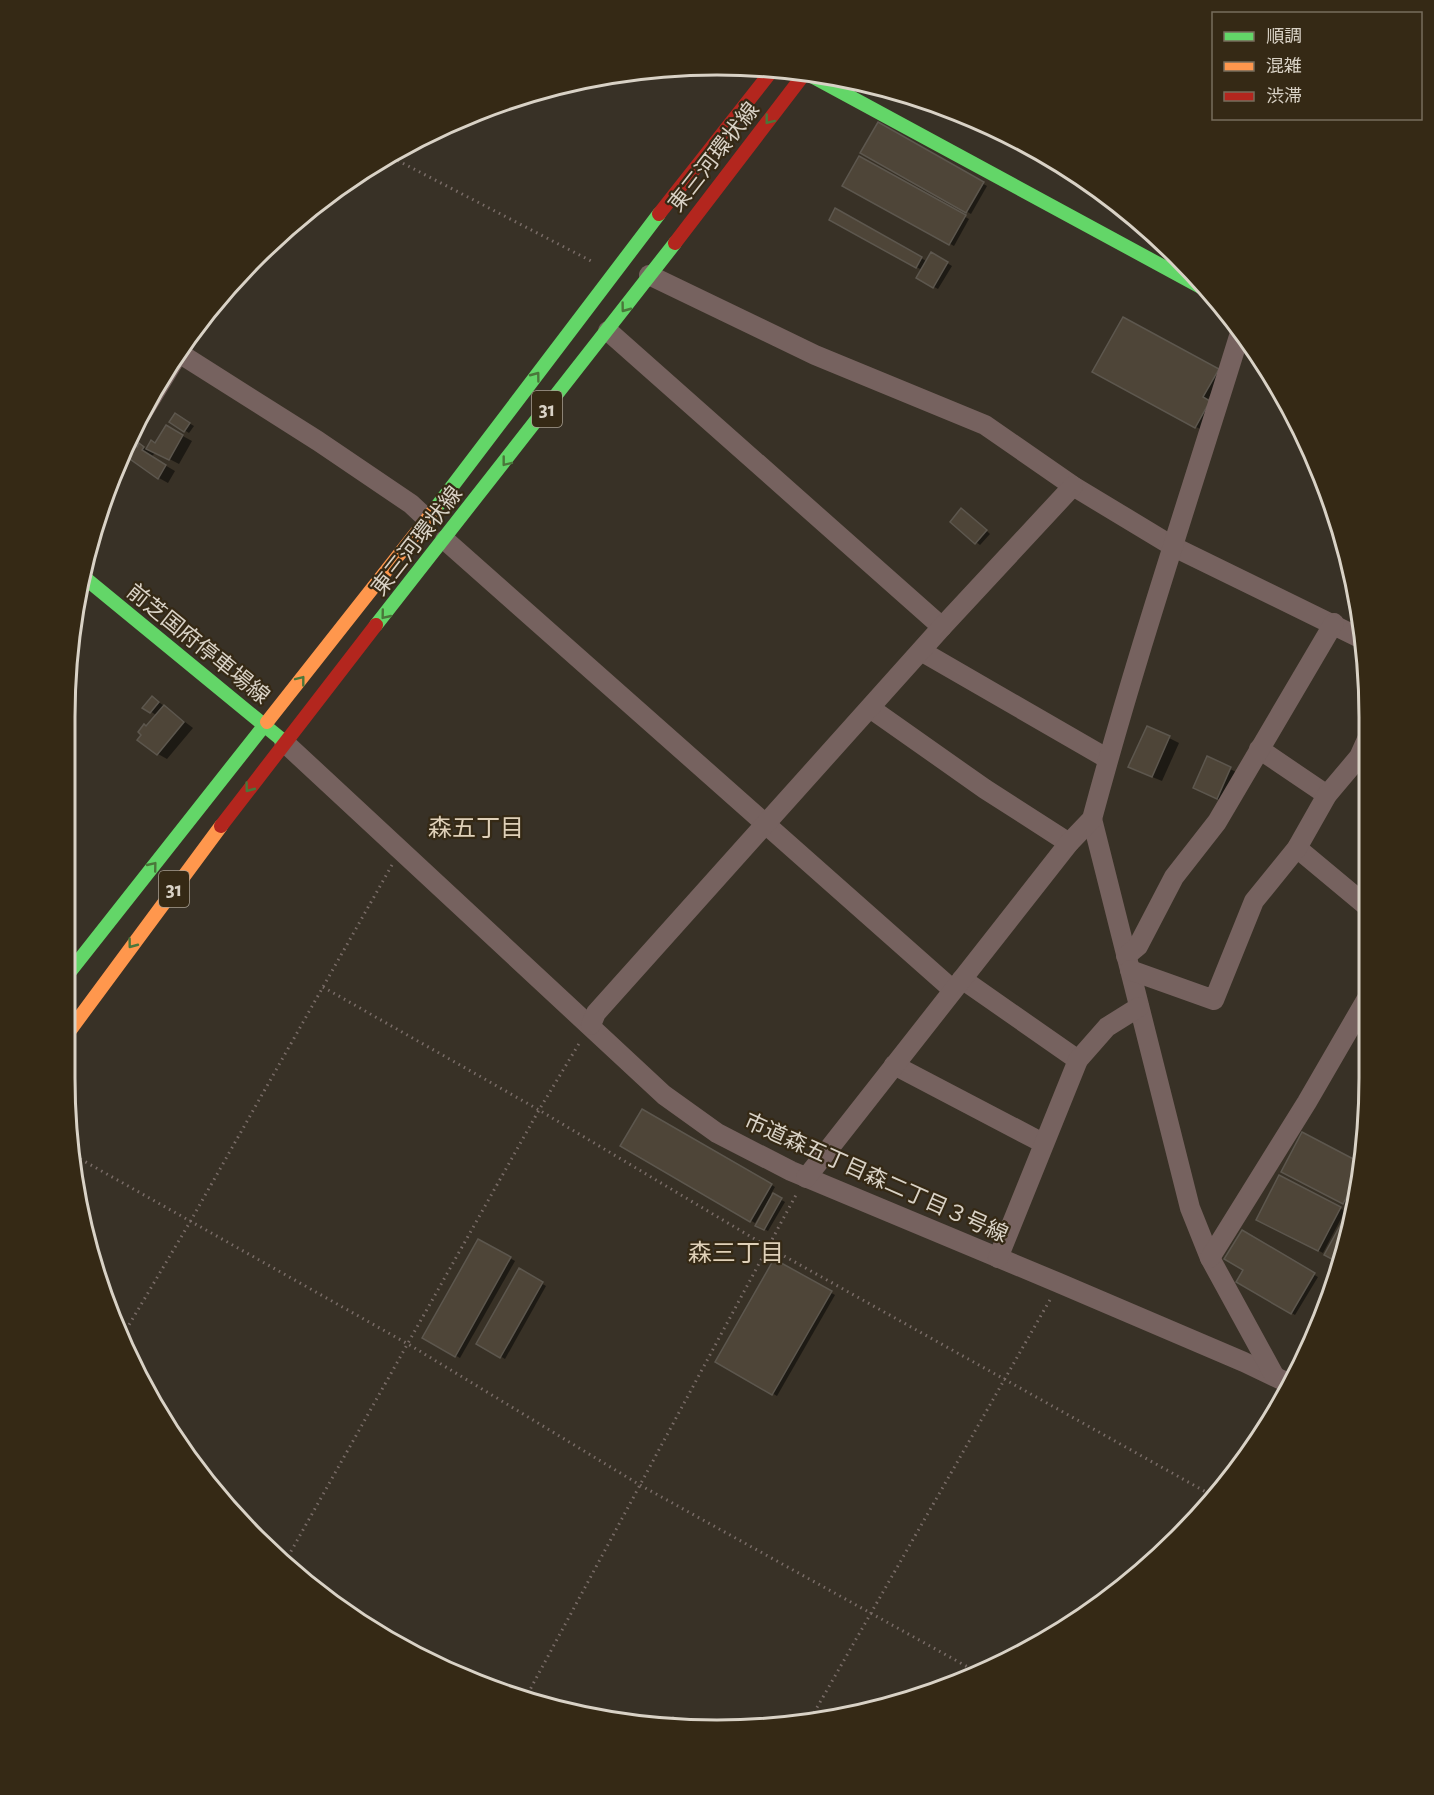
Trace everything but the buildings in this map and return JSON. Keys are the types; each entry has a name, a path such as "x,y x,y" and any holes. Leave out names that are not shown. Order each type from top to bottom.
{"main road":[{"name":"東三河環状線","path":"75,965 427,519 767,77"},
{"name":"東三河環状線","path":"75,1023 284,741 445,540 801,80"},
{"path":"825,84 1186,279"},
{"name":"前芝国府停車場線","path":"90,582 284,741"}],"street":[{"path":"649,275 815,355 985,425 1073,486 1174,547 1354,635"},
{"path":"608,331 942,627"},
{"path":"806,1178 1070,843 1092,819 1153,607 1174,547 1237,341"},
{"path":"185,357 318,441 411,504 427,519"},
{"path":"591,1024 596,1013 942,627 1073,486"},
{"path":"445,540 766,826 958,984 1078,1060"},
{"path":"1128,963 1174,877 1217,822 1334,623"},
{"path":"921,651 1108,759"},
{"path":"870,708 985,789 1070,843"},
{"name":"市道森五丁目森二丁目３号線","path":"284,741 591,1024 664,1095 696,1119 743,1148 806,1178 1059,1283 1281,1379"},
{"path":"1259,749 1327,795"},
{"path":"1128,963 1214,1000 1254,902 1297,848 1327,795 1359,757"},
{"path":"1092,819 1190,1208 1210,1258 1281,1379"},
{"path":"1297,848 1359,901"},
{"path":"998,1258 1078,1060 1107,1027 1139,1007"},
{"path":"1210,1258 1307,1102 1359,1012"},
{"path":"894,1065 1043,1143"}],"path":[{"path":"398,160 614,273"},
{"path":"126,1329 402,849"},
{"path":"323,987 539,1110 768,1247 1207,1493"},
{"path":"288,1556 539,1110 591,1024"},
{"path":"80,1159 408,1344 640,1485 970,1668"},
{"path":"529,1691 806,1178"},
{"path":"814,1713 1059,1283"}],"traffic: fast":[{"path":"827,85 1186,279"},
{"path":"435,509 659,214"},
{"path":"376,625 675,243"},
{"path":"90,582 281,739"},
{"path":"75,965 267,722"}],"traffic: slow":[{"path":"267,722 435,509"},
{"path":"75,1023 221,826"}],"traffic: jam":[{"path":"659,214 767,77"},
{"path":"675,243 800,80"},
{"path":"221,826 376,625"}],"district":[{"name":"森五丁目","path":"476,829"},
{"name":"森三丁目","path":"736,1254"}]}
